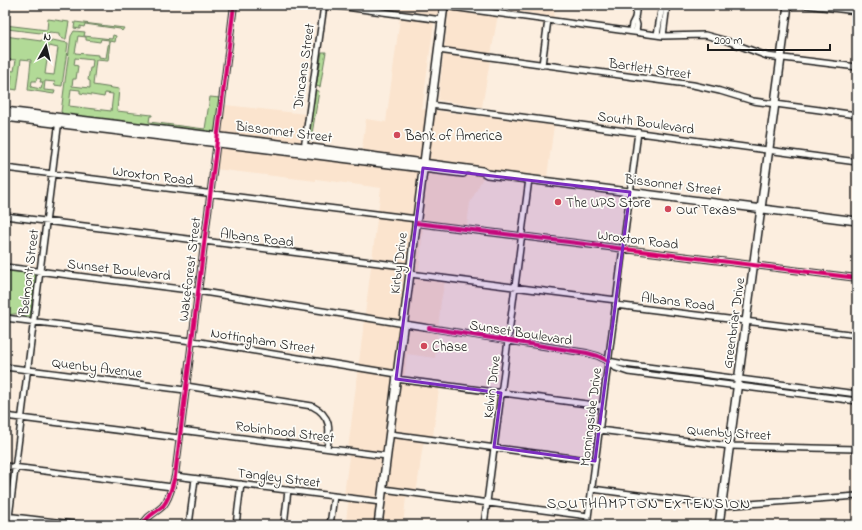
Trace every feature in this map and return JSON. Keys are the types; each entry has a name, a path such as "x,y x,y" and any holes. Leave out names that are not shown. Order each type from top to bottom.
{"main road":[{"name":"Kirby Drive","path":"378,525 444,5"},
{"name":"Greenbriar Drive","path":"719,525 753,265 770,152 788,5"},
{"name":"Bissonnet Street","path":"5,110 59,120 358,157 481,175 487,174 529,179 857,221"},
{"name":"Bissonnet Street","path":"5,117 59,120"}],"street":[{"name":"Wakeforest Street","path":"143,525 148,517 168,500 174,476 234,5"},
{"name":"Dincans Street","path":"304,150 324,5"},
{"path":"331,5 442,20"},
{"path":"444,5 660,35 715,37 759,54 857,67"},
{"path":"633,31 636,25 635,18 637,5"},
{"path":"662,5 663,18"},
{"path":"660,35 667,5"},
{"path":"805,5 857,12"},
{"path":"542,65 548,20"},
{"name":"Bartlett Street","path":"438,50 693,85 720,91 752,102 857,115"},
{"name":"South Boulevard","path":"431,106 638,132 770,152 857,162"},
{"name":"Belmont Street","path":"8,525 7,516 16,468 59,120"},
{"name":"Morningside Drive","path":"587,525 638,132"},
{"name":"Wroxton Road","path":"5,168 209,193 623,249 857,278"},
{"name":"Kelvin Drive","path":"484,525 529,179"},
{"name":"Albans Road","path":"5,216 203,241 410,270 515,288 746,321 857,335"},
{"name":"Sunset Boulevard","path":"5,267 197,291 587,354 598,356 608,361 616,368 628,372 857,394"},
{"name":"Nottingham Street","path":"5,318 191,341 501,393 602,406"},
{"name":"Quenby Avenue","path":"5,367 186,388 312,406 321,412 327,420 329,430 327,448"},
{"name":"Sunset Boulevard","path":"738,383 857,401"},
{"path":"5,416 179,438"},
{"name":"Robinhood Street","path":"180,430 387,456"},
{"name":"Quenby Street","path":"599,430 730,446 857,449"},
{"path":"390,434 595,461"},
{"path":"5,466 172,487"},
{"name":"Tangley Street","path":"174,476 381,502"},
{"path":"189,525 195,479"},
{"path":"236,525 241,484"},
{"path":"383,489 588,516"},
{"path":"592,489 722,506 857,496"},
{"path":"284,525 288,490"},
{"path":"330,525 334,496"},
{"path":"7,516 81,525"}],"highlighted area":[{"path":"423,168 630,192 595,461 494,447 501,393 396,379"}],"shaded area":[{"path":"393,5 555,5 554,17 499,8 482,107 438,100 448,17 393,11"},
{"path":"400,18 434,22 422,109 554,125 547,177 487,170 470,203 466,233 423,228 419,271 446,276 441,301 435,358 407,354 404,383 439,389 433,436 423,444 416,495 406,497 403,525 349,525 349,521 346,521 349,496 344,495 350,449 348,449 381,188 316,179 316,181 215,169 219,145 360,163 366,119 386,122"},
{"path":"225,105 306,114 302,144 222,135"}],"green space":[{"path":"48,19 69,22 66,39 59,36 59,33 49,32 49,34 5,30 5,25 47,30"},
{"path":"75,22 124,28 122,31 120,29 85,24 84,27 80,26 80,29 74,28"},
{"path":"74,31 85,32 84,36 112,39 113,35 116,36 115,42 110,41 108,61 96,60 93,85 119,89 117,111 152,115 150,116 149,122 205,129 210,97 220,98 215,130 212,133 65,115 61,112 71,36","holes":["78,36 86,37 86,40 100,42 101,39 109,40 106,58 99,57 99,55 75,53","75,58 93,60 88,80 90,81 90,88 72,86 73,79 76,79 78,66 74,65","71,89 80,90 80,93 104,97 105,93 113,94 111,111 69,106"]},
{"path":"5,36 52,42 52,40 68,43 62,86 54,85 55,82 45,81 44,90 55,91 54,94 28,90 31,60 21,59 17,90 5,88 5,84 11,85 12,75 5,74 5,70 14,71 16,60 5,59","holes":["49,46 58,48 54,75 45,74","37,78 41,79 40,82 43,82 41,89 31,87 32,81 36,81"]},
{"path":"322,52 326,52 320,87 316,86"},
{"path":"315,90 319,91 311,140 308,140"},
{"path":"5,270 36,273 30,317 21,314 5,315"}],"cycle path":[{"path":"143,525 147,519 165,503 175,476 234,5"},
{"path":"416,223 857,278"},
{"path":"429,328 587,353 608,361"}],"place":[{"name":"Bank of America","path":"397,135"},
{"name":"The UPS Store","path":"558,202"},
{"name":"Our Texas","path":"668,209"},
{"name":"Chase","path":"424,346"}],"district":[{"name":"SOUTHAMPTON EXTENSION","path":"649,503"}]}
